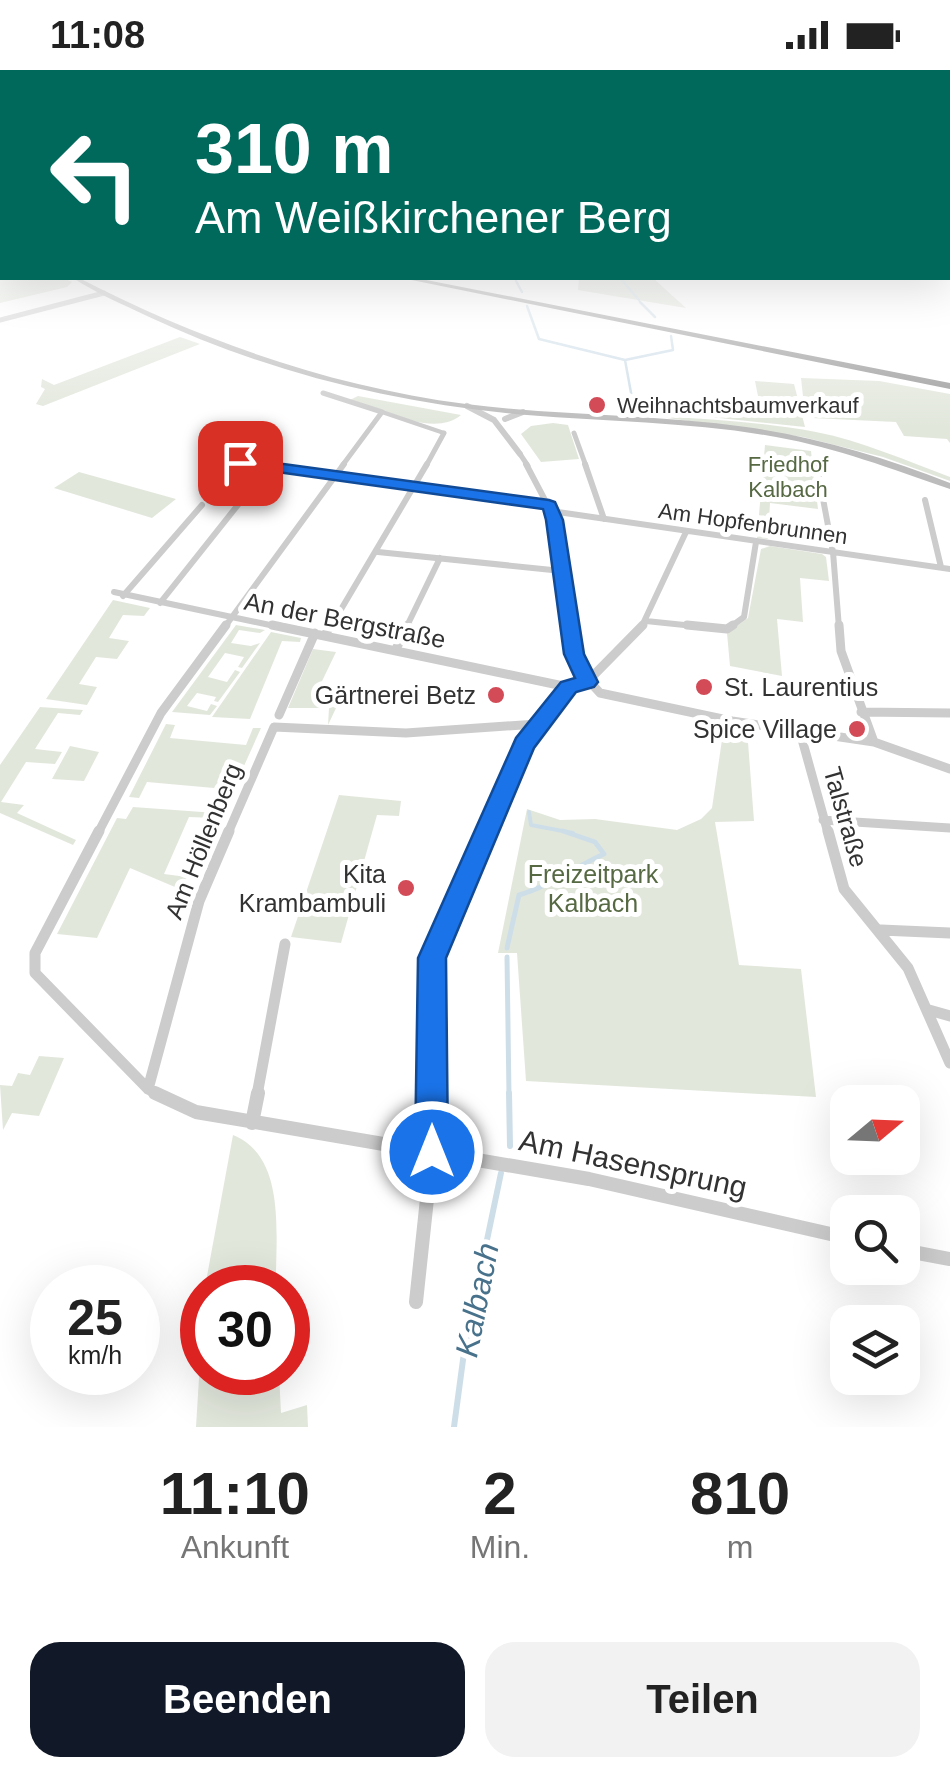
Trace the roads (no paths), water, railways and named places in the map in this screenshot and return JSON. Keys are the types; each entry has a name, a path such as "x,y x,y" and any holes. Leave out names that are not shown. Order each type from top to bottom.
{"highway":[{"path":"527,301 950,383"},
{"path":"546,301 950,383"}],"main road":[{"path":"123,301 268,364 365,390 504,414 698,424 776,434 878,460 950,486"}],"street":[{"path":"0,320 72,301"},
{"path":"279,715 320,634 378,552 444,433 323,393"},
{"path":"467,406 494,420 520,454"},
{"name":"Am Hasensprung","path":"382,412 160,713 35,953 34,973 148,1090 196,1112 588,1180 830,1234"},
{"path":"494,420 494,416 504,414 520,454 550,508 574,654 587,682 600,693 800,732 874,742 950,768"},
{"path":"574,433 604,518"},
{"name":"Am Hopfenbrunnen","path":"240,463 946,568"},
{"path":"160,604 268,467"},
{"path":"818,467 833,552 841,651 874,742"},
{"path":"925,500 950,580"},
{"name":"An der Bergstraße","path":"202,506 118,594 568,687"},
{"path":"416,1302 432,1152 432,958 524,744 568,687 587,682 620,654 646,621 686,532"},
{"path":"646,621 727,629 735,624 744,617 756,542"},
{"path":"378,552 562,572"},
{"path":"396,649 440,558"},
{"path":"860,712 950,713"},
{"name":"Am Höllenberg","path":"148,1090 198,900 274,727 436,736 537,724"},
{"name":"Talstraße","path":"800,732 844,889 908,968 950,1063"},
{"path":"823,820 950,828"},
{"path":"881,930 950,933"},
{"path":"252,1124 285,944"},
{"path":"928,1010 950,1016"},
{"path":"920,1254 950,1260"}],"waterway":[{"name":"Kalbach","path":"640,302 655,317"},
{"name":"Kalbach","path":"527,306 539,339 625,360"},
{"name":"Kalbach","path":"625,360 673,350 671,336"},
{"name":"Kalbach","path":"625,360 634,409"},
{"name":"Kalbach","path":"529,812 531,825 564,831"},
{"name":"Kalbach","path":"507,948 519,895 604,854 595,842 564,831"},
{"name":"Kalbach","path":"564,831 573,833"},
{"name":"Kalbach","path":"507,957 509,1095"},
{"name":"Kalbach","path":"509,1093 510,1146"},
{"name":"Kalbach","path":"454,1427 465,1345 501,1173"}],"place":[{"name":"Weihnachtsbaumverkauf","path":"597,405"},
{"name":"St. Laurentius","path":"704,687"},
{"name":"Gärtnerei Betz","path":"496,695"},
{"name":"Spice Village","path":"857,729"},
{"name":"Kita Krambambuli","path":"406,888"}],"park label":[{"name":"Friedhof Kalbach","path":"788,476"},
{"name":"Freizeitpark Kalbach","path":"593,888"}]}
